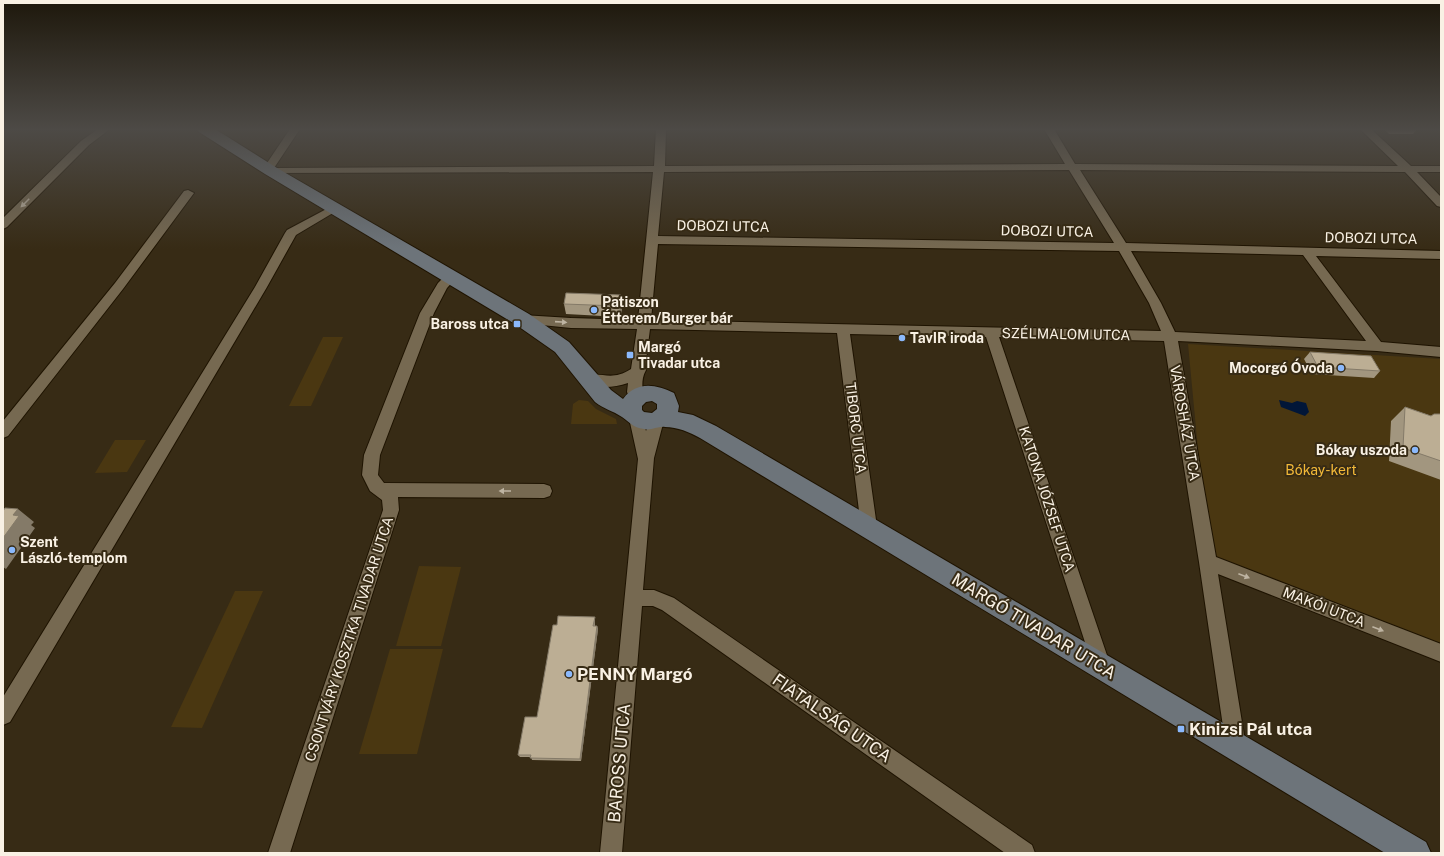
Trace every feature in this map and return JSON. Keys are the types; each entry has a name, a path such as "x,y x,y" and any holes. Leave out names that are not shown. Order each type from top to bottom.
{"street":[{"path":"3,225 59,169"},
{"path":"269,170 804,169"},
{"name":"VÁROSHÁZ UTCA","path":"1072,169 1123,247 1163,316 1170,336 1208,562 1236,747"},
{"path":"1399,169 1441,169"},
{"path":"1408,169 1441,204"},
{"name":"MARGÓ TIVADAR UTCA","path":"269,170 450,278 522,319 562,347 603,396 610,402 647,408 685,421 708,432 1415,853"},
{"name":"BAROSS UTCA","path":"611,853 646,458 647,408 634,384 638,370 644,324 659,170"},
{"path":"3,432 119,286 188,193"},
{"path":"3,715 292,233 334,208"},
{"name":"DOBOZI UTCA","path":"652,240 1123,247 1441,255"},
{"path":"1307,252 1377,346"},
{"name":"CSONTVÁRY KOSZTKA TIVADAR UTCA","path":"279,853 391,510 390,497 384,490 376,486 370,475 372,455 427,313 442,286 450,278"},
{"name":"SZÉLMALOM UTCA","path":"522,319 571,323 1170,336 1377,346 1441,352"},
{"name":"TIBORC UTCA","path":"843,328 869,527"},
{"name":"KATONA JÓZSEF UTCA","path":"991,332 1102,667"},
{"path":"590,380 599,382 614,382 625,379 638,370"},
{"name":"BAROSS UTCA","path":"646,458 647,408"},
{"path":"384,490 544,491"},
{"name":"MAKÓI UTCA","path":"1208,562 1441,653"},
{"name":"FIATALSÁG UTCA","path":"634,598 654,598 668,604 1024,853"},
{"name":"MARGÓ TIVADAR UTCA","path":"1360,821 1382,843 1389,853"}],"green space":[{"path":"323,337 343,337 311,406 289,406"},
{"name":"Bókay-kert","path":"1188,344 1441,359 1441,647 1208,554"},
{"path":"579,400 588,401 596,409 616,419 617,424 571,424 573,404"},
{"path":"115,440 146,440 127,472 95,473"},
{"path":"419,566 461,567 441,646 396,646"},
{"path":"235,591 263,591 202,728 171,727"},
{"path":"390,649 443,649 417,754 359,754"}],"water":[{"path":"1279,400 1292,403 1297,401 1306,403 1309,412 1305,416 1281,407"}],"building":[{"path":"566,293 621,295 619,306 564,304"},
{"path":"1310,352 1371,356 1380,371 1318,367"},
{"path":"1405,407 1431,416 1434,414 1441,414 1441,461 1403,448"},
{"path":"5,508 18,509 13,515 19,516 3,538 3,511"},
{"name":"PENNY Margó","path":"558,616 595,617 593,626 597,626 580,759 530,758 531,755 518,755 525,717 537,717 553,625 557,625"}],"place":[{"name":"Patiszon Étterem/Burger bár","path":"594,310"},
{"name":"Baross utca","path":"517,324"},
{"name":"TavIR iroda","path":"902,338"},
{"name":"Margó Tivadar utca","path":"630,355"},
{"name":"Mocorgó Óvoda","path":"1341,368"},
{"name":"Bókay uszoda","path":"1415,450"},
{"name":"Szent László-templom","path":"12,550"},
{"name":"PENNY Margó","path":"569,674"},
{"name":"Kinizsi Pál utca","path":"1181,729"}]}
